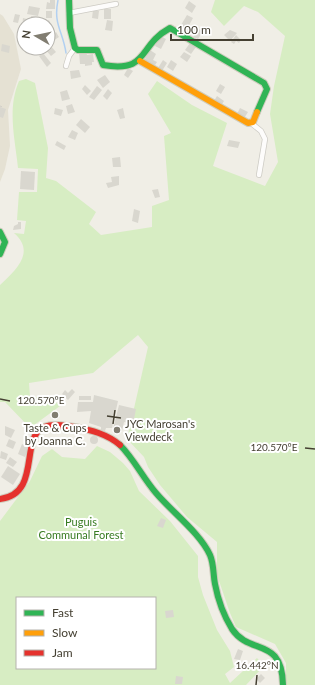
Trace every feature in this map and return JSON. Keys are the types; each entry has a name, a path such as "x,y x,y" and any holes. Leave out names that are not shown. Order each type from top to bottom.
{"main road":[{"path":"70,0 70,28 75,48 78,50 97,50 102,64 115,69 140,61 159,32 170,28 186,36 266,85 267,89 257,115 251,123 140,61"},
{"path":"0,232 5,242 0,254"},
{"path":"0,499 13,495 20,488 26,475 36,436 43,427 54,425 86,430 113,440 125,450 157,494 203,543 212,560 215,585 219,601 232,630 244,640 271,652 278,659 282,668 283,685"}],"street":[{"path":"69,13 116,4"},
{"path":"66,66 69,56 75,48"},
{"path":"251,123 261,131 265,139 259,175"}],"shaded area":[{"path":"0,14 3,16 14,34 16,56 18,56 21,69 8,110 10,146 5,169 0,182"}],"green space":[{"path":"215,0 315,0 315,685 286,685 286,663 275,644 236,627 217,575 217,542 187,517 160,485 148,467 144,457 127,439 148,347 138,335 93,373 29,383 30,397 50,397 60,406 30,428 5,402 0,402 0,285 17,267 23,254 23,247 20,240 14,233 24,234 26,221 17,220 19,192 37,192 38,169 18,168 13,124 13,102 19,81 26,79 35,83 48,148 46,178 56,181 96,212 89,224 101,235 152,227 152,206 169,200 164,136 171,133 148,94 157,81 192,105 227,123 213,166 265,186 278,162 270,114 274,86 285,36 258,12 244,6 224,26 211,12"},
{"name":"Puguis Communal Forest","path":"97,446 110,452 130,471 139,491 170,521 198,556 198,577 203,595 217,630 230,651 234,667 225,674 230,683 257,658 264,666 246,685 0,685 0,521 30,481 42,456 52,449 62,457 85,459"}],"building":[{"path":"50,0 55,0 55,9 46,9 47,2 50,3"},
{"path":"189,1 196,6 192,13 185,8"},
{"path":"29,6 40,8 38,16 27,14"},
{"path":"104,9 111,9 111,19 104,19"},
{"path":"93,10 99,11 98,19 92,18"},
{"path":"46,11 52,11 52,16 46,16"},
{"path":"15,14 20,15 16,16 16,23 13,22"},
{"path":"187,15 193,18 187,29 181,25"},
{"path":"107,20 113,21 112,31 105,30"},
{"path":"198,29 203,31 198,39 193,37"},
{"path":"230,30 237,33 230,41 224,35"},
{"path":"56,32 59,37 56,39"},
{"path":"236,35 241,40 239,43 236,41 234,44 231,42"},
{"path":"160,36 166,39 161,49 155,46"},
{"path":"190,43 196,47 191,54 185,50"},
{"path":"2,44 10,46 9,53 1,51"},
{"path":"150,50 156,54 153,60 157,62 155,65 144,61"},
{"path":"86,51 87,55 93,54 94,62 92,62 92,65 85,66 85,64 80,64 79,52"},
{"path":"184,52 191,56 187,62 180,57"},
{"path":"39,56 45,56 51,63 47,67"},
{"path":"163,60 167,63 162,71 158,68"},
{"path":"171,60 177,64 173,71 167,67"},
{"path":"128,68 133,71 128,78 124,75"},
{"path":"79,70 81,77 71,79 70,71"},
{"path":"105,75 110,82 103,88 97,80"},
{"path":"220,84 225,87 221,94 216,91"},
{"path":"85,85 91,91 87,95 82,89"},
{"path":"97,86 102,90 94,100 89,97"},
{"path":"108,89 112,93 107,100 103,96"},
{"path":"67,90 70,99 62,101 60,92"},
{"path":"217,96 224,101 221,106 214,101"},
{"path":"72,104 75,112 68,114 66,106"},
{"path":"0,107 6,109 3,118 0,117"},
{"path":"55,108 63,110 61,116 54,114"},
{"path":"123,108 125,118 120,119 117,110"},
{"path":"240,108 248,112 243,120 236,116"},
{"path":"81,119 90,127 85,133 76,125"},
{"path":"72,130 78,133 75,140 68,137"},
{"path":"229,140 240,142 238,148 227,146"},
{"path":"57,141 66,146 64,150 55,145"},
{"path":"120,157 121,167 113,167 112,158"},
{"path":"21,171 35,172 34,190 20,189"},
{"path":"119,176 119,185 108,188 106,183 112,182 111,177"},
{"path":"158,189 160,197 155,198 152,190"},
{"path":"134,209 140,211 138,223 132,221"},
{"path":"18,222 21,222 21,229 13,230 14,226 18,224"},
{"path":"72,389 75,392 68,400 62,394 65,390 68,393"},
{"path":"94,395 118,401 112,428 106,428 105,431 101,430 101,427 89,423 91,411 77,412 78,402 93,402"},
{"path":"79,396 91,396 91,400 79,400"},
{"path":"119,405 136,409 133,424 124,422 122,431 113,429"},
{"path":"5,426 15,430 11,438 5,435"},
{"path":"94,436 97,437 97,443 94,444 91,443 90,440 91,437"},
{"path":"9,439 16,442 13,449 6,446"},
{"path":"22,444 29,447 25,457 18,454"},
{"path":"1,451 8,454 6,460 0,458"},
{"path":"10,457 17,462 13,467 6,463"},
{"path":"8,466 20,474 13,485 1,477"},
{"path":"161,518 166,520 163,528 157,526"},
{"path":"173,610 174,617 166,618 165,611"},
{"path":"238,649 243,651 240,660 234,659"},
{"path":"243,661 247,665 240,671 237,668"},
{"path":"261,674 265,678 260,683 256,679"},
{"path":"176,676 183,677 182,684 175,684"}],"waterway":[{"path":"58,0 57,16 66,53"}],"traffic: fast":[{"path":"69,0 70,28 75,48 78,50 97,50 103,65 118,66 129,65 136,62 152,42 170,28 264,83 267,89 257,112"},
{"path":"0,232 5,242 0,254"},
{"path":"120,445 130,456 156,493 200,539 210,555 215,584 220,602 229,624 239,637 271,653 277,659 281,670 283,685"}],"traffic: slow":[{"path":"140,61 248,123 253,122 257,112"}],"traffic: jam":[{"path":"0,499 13,495 21,487 26,477 32,442 37,433 44,427 52,425 75,427 99,433 120,445"}],"place":[{"name":"Taste & Cups by Joanna C.","path":"55,415"},
{"name":"JYC Marosan's Viewdeck","path":"117,430"}]}
